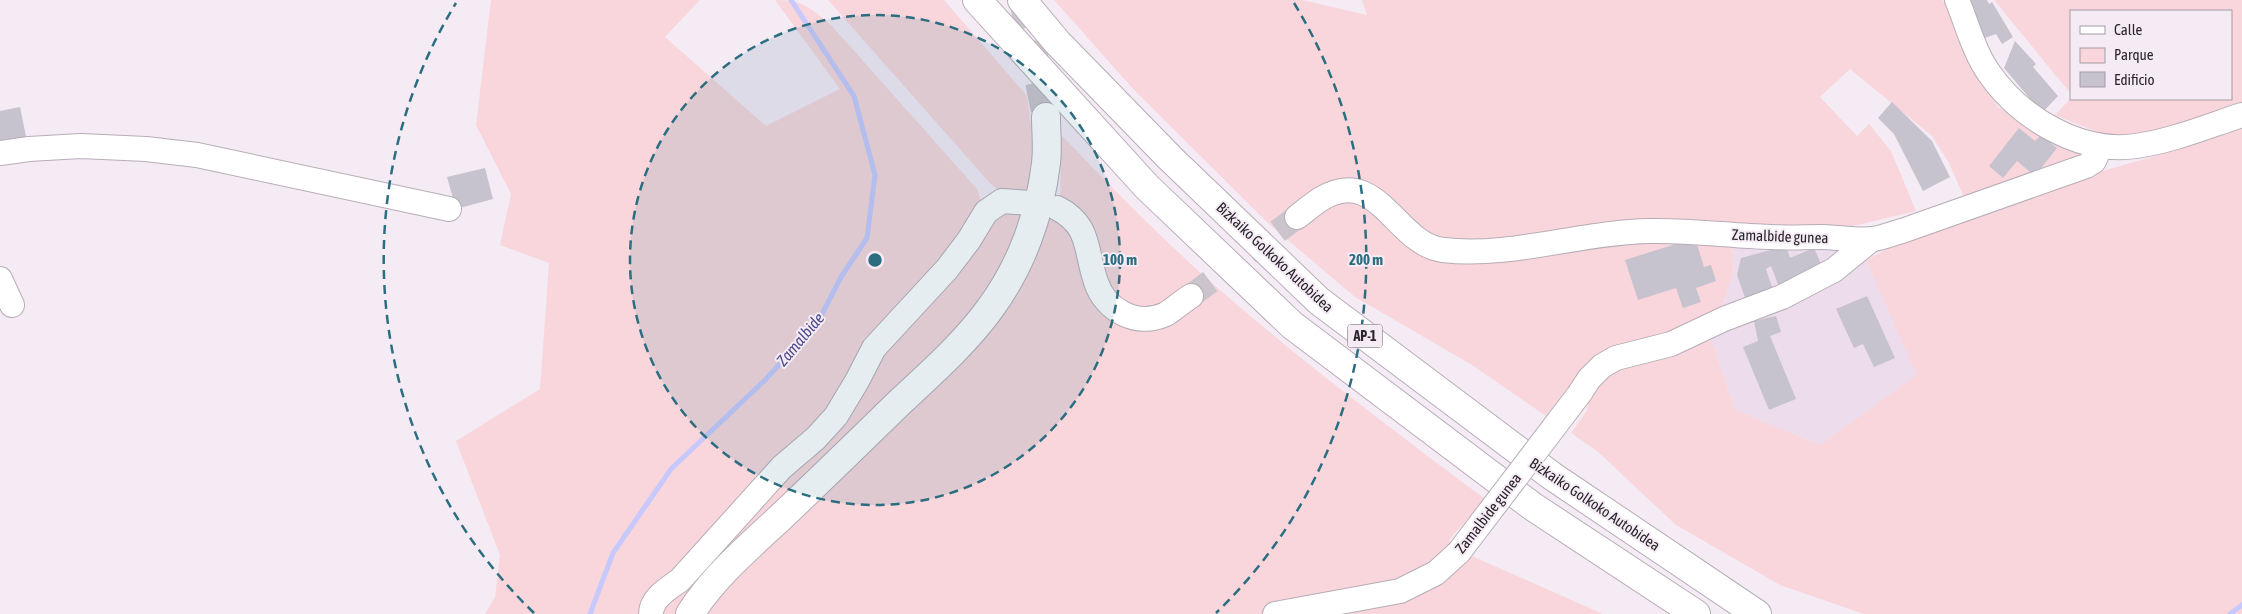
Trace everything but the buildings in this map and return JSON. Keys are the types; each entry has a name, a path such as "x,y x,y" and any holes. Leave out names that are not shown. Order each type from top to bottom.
{"main road":[{"name":"AP-1","path":"977,0 1147,187 1292,325 1532,506 1696,614"},
{"name":"Bizkaiko Golkoko Autobidea","path":"1022,0 1057,42 1164,151 1320,301 1552,476 1757,614"},
{"path":"690,614 705,593 744,552 938,367 972,332 990,309 1020,257 1031,230 1040,198 1046,161 1046,117"}],"street":[{"path":"1957,0 1985,65 2006,93 2027,113 2052,128 2100,146 2137,146 2242,115"},
{"path":"0,153 81,146 146,149 197,155 449,209"},
{"name":"Zamalbide gunea","path":"1297,217 1322,199 1349,191 1362,193 1374,198 1411,235 1427,246 1442,250 1523,247 1615,233 1650,230 1770,238 1872,239 1902,231 2086,166 2094,161 2100,146"},
{"path":"651,614 651,609 661,594 680,580 782,467 816,438 836,416 857,382 874,348 947,269 969,240 986,212 1002,201 1030,204"},
{"path":"1057,208 1069,214 1081,230 1089,249 1096,284 1102,296 1112,308 1122,314 1136,318 1152,318 1166,314 1190,296"},
{"name":"Zamalbide gunea","path":"1275,614 1400,591 1436,573 1459,552 1589,379 1602,366 1616,358 1671,344 1724,319 1782,297 1834,270 1872,239"},
{"path":"0,279 12,304"}],"shaded area":[{"path":"1731,240 1852,243 1866,260 1918,375 1820,445 1735,410 1711,339 1733,274"}],"green space":[{"path":"491,0 700,0 665,37 766,126 840,89 775,0 800,3 831,25 977,189 982,204 1060,214 1061,135 1131,207 1204,276 1342,390 1485,499 1449,540 1472,556 1603,614 485,614 495,597 500,555 456,441 540,389 549,263 500,245 511,194 476,125"},
{"path":"828,0 944,0 1027,96 1032,135 1033,165 1029,194 999,191 989,182"},
{"path":"1054,0 1302,0 1367,15 1362,0 1943,0 1976,73 1998,107 2088,153 2080,161 1964,197 1949,163 1932,136 1850,69 1820,97 1857,136 1869,124 1891,151 1916,211 1853,226 1752,230 1598,228 1451,243 1731,240 1733,274 1720,313 1596,362 1566,390 1546,416 1472,365 1355,297 1269,224 1135,91"},
{"path":"1994,0 2242,0 2242,105 2131,138 2100,133 2055,115 2070,99 2232,100 2232,10 2070,10 2070,93"},
{"path":"2242,129 2242,614 1864,614 1780,585 1676,525 1597,451 1571,433 1586,412 1592,388 1605,372 1675,354 1711,339 1735,410 1820,445 1917,375 1866,260 1923,231 2095,173"}],"waterway":[{"name":"Zamalbide","path":"590,614 613,553 671,469 765,380 818,322 841,277 867,238 875,175 854,96 791,0"},
{"path":"2230,614 2242,605"}],"tunnel":[{"path":"1023,0 1046,117"},
{"path":"1191,296 1297,217"}]}
